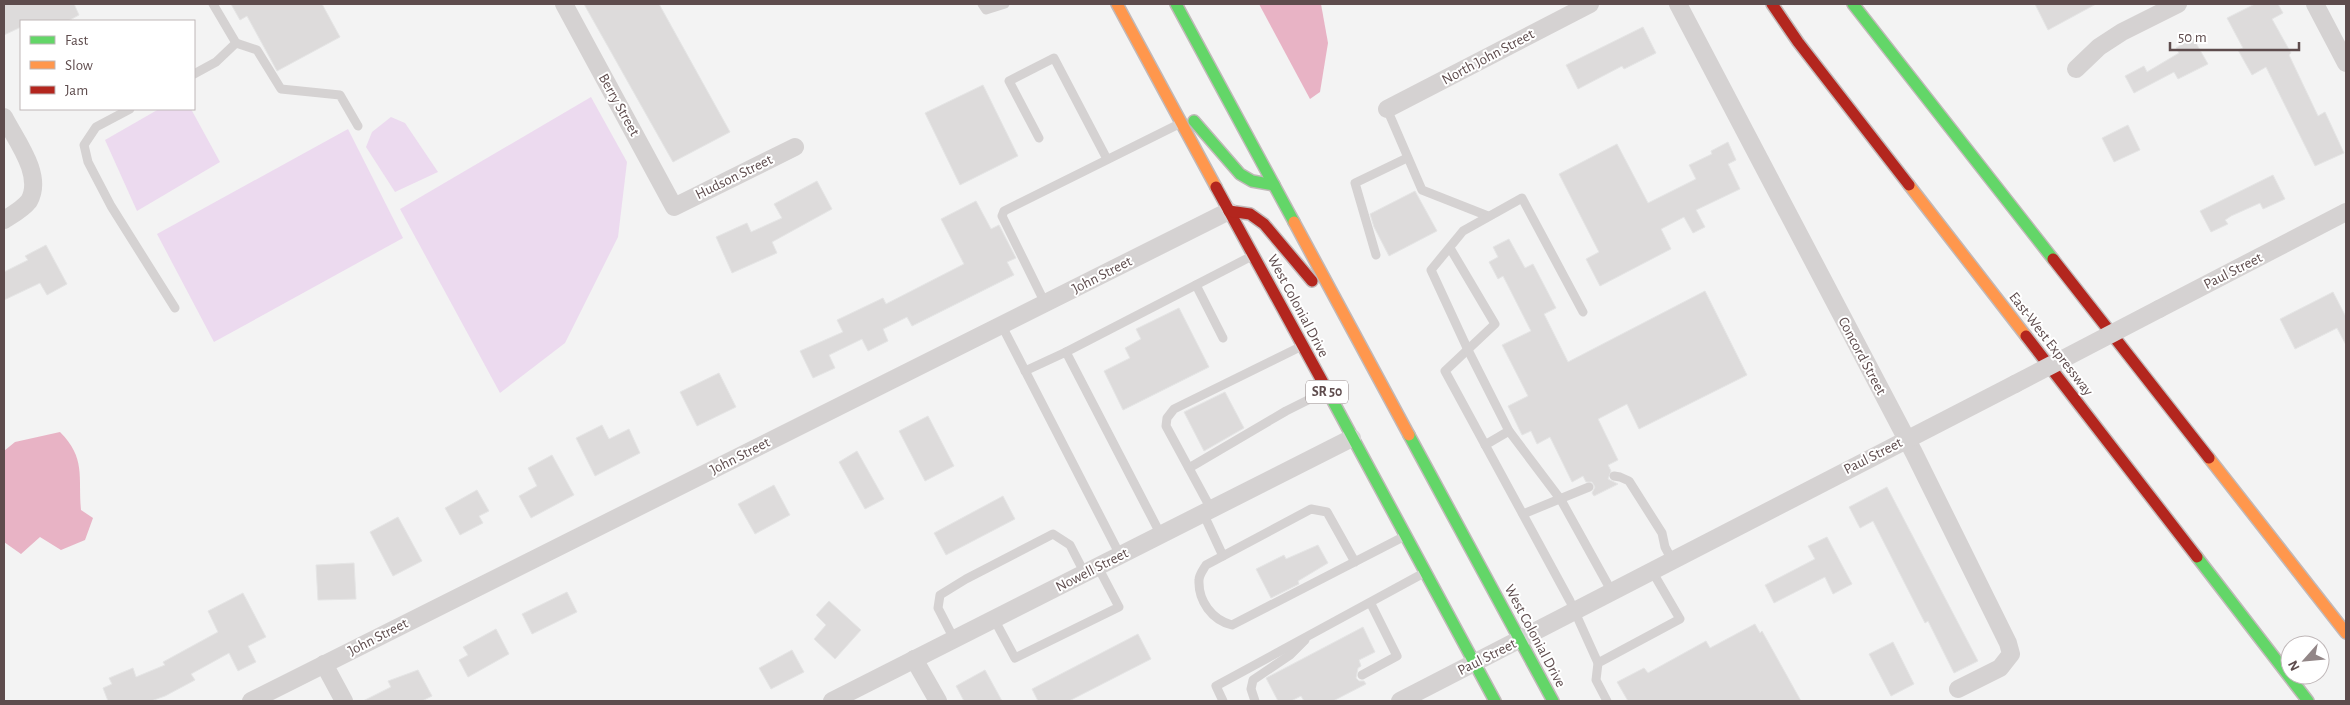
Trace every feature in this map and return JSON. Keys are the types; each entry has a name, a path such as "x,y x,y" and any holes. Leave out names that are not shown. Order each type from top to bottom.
{"highway":[{"name":"West Colonial Drive","path":"1117,4 1495,701"},
{"name":"West Colonial Drive","path":"1176,4 1553,701"},
{"name":"East-West Expressway","path":"1772,4 1798,42 2308,701"},
{"path":"1852,4 2346,633"},
{"path":"1160,82 1240,174 1252,181 1274,185"},
{"path":"1229,211 1250,214 1264,224 1350,326"}],"street":[{"name":"Berry Street","path":"564,4 674,207"},
{"name":"North John Street","path":"1387,109 1590,4"},
{"name":"Concord Street","path":"1678,4 1906,439 2008,643 2011,654 2000,668 1958,689"},
{"path":"2076,69 2099,47 2122,32 2178,4"},
{"path":"2315,4 2346,63"},
{"path":"4,117 32,171 32,192 28,202 4,220"},
{"name":"Hudson Street","path":"674,207 795,147"},
{"name":"John Street","path":"251,701 1229,211"},
{"name":"Paul Street","path":"1400,701 2346,212"},
{"name":"Nowell Street","path":"832,701 1352,438"},
{"path":"914,659 938,701"},
{"path":"324,664 344,701"}],"lane":[{"path":"213,4 236,44 257,50 281,89 340,95 358,126"},
{"path":"982,4 986,10 1005,4"},
{"path":"195,73 216,62 236,44"},
{"path":"1039,138 1009,81 1054,58 1107,159"},
{"path":"1387,109 1406,158 1422,190 1488,216"},
{"path":"128,110 96,127 84,145 88,162 111,206 175,308"},
{"path":"1045,303 1002,216 1004,210 1182,122"},
{"path":"1376,255 1355,183 1406,158"},
{"path":"1582,312 1522,198 1464,230 1431,270 1468,350 1509,431 1561,500 1612,592"},
{"path":"1450,248 1495,324 1445,371 1575,611 1598,663 1596,680 1607,701"},
{"path":"1025,371 1196,286 1253,255"},
{"path":"1196,286 1223,338"},
{"path":"1002,326 1120,556"},
{"path":"1223,556 1189,468 1166,426 1167,418 1174,409 1302,346"},
{"path":"1066,352 1161,535"},
{"path":"1189,468 1286,411 1327,391"},
{"path":"1485,444 1509,431"},
{"path":"1614,476 1628,481 1662,533 1665,547 1672,560"},
{"path":"1523,514 1589,487"},
{"path":"1354,562 1327,512 1311,509 1206,565 1199,578 1200,592 1213,617 1223,623 1232,625 1405,536"},
{"path":"954,639 938,608 940,594 1053,534 1070,545 1118,607 1015,658 994,619"},
{"path":"1598,663 1680,619 1652,571"},
{"path":"1224,701 1216,686 1311,634 1371,604 1425,573"},
{"path":"1362,676 1398,656 1371,604"},
{"path":"1255,701 1250,690 1253,680 1290,655 1311,634"}],"shaded area":[{"path":"1259,4 1321,4 1328,43 1320,92 1310,99"},
{"path":"591,97 627,162 618,237 565,343 500,393 400,209"},
{"path":"157,110 192,110 220,162 137,211 105,140"},
{"path":"391,117 405,123 438,172 395,192 366,147 372,132"},
{"path":"348,129 403,238 214,342 157,234"},
{"path":"60,432 74,450 77,459 80,477 81,510 93,518 85,540 61,550 40,537 21,554 4,542 4,451 15,442"}],"building":[{"path":"4,4 74,4 79,15 70,20 20,20 20,27 4,35"},
{"path":"231,4 322,4 340,37 277,71 247,16 240,20"},
{"path":"584,4 659,4 730,132 673,162"},
{"path":"2035,4 2096,4 2048,30"},
{"path":"2255,4 2278,4 2283,13 2272,19 2291,53 2289,55 2318,116 2325,112 2344,153 2315,166 2266,67 2252,75 2238,50 2243,48 2227,18"},
{"path":"1643,27 1656,53 1624,69 1622,66 1578,89 1566,65"},
{"path":"2193,38 2208,64 2178,79 2174,72 2134,93 2125,76 2144,66 2147,72 2179,53 2176,48"},
{"path":"983,85 1018,156 960,185 925,113"},
{"path":"2128,125 2140,150 2114,162 2102,138"},
{"path":"1728,142 1736,160 1728,164 1740,189 1696,210 1705,227 1693,233 1684,217 1661,229 1671,249 1600,286 1586,259 1599,252 1559,174 1617,144 1648,203 1696,179 1689,165 1712,154 1711,151"},
{"path":"2273,175 2285,199 2263,209 2260,203 2231,216 2225,220 2228,224 2211,232 2200,211"},
{"path":"817,181 832,209 772,242 777,253 732,273 716,237 747,223 751,232 782,218 774,204"},
{"path":"1415,191 1437,231 1389,256 1374,227 1370,214"},
{"path":"976,201 991,229 999,225 1016,258 1007,262 1014,275 912,326 907,317 883,329 888,341 868,351 862,339 829,355 835,368 813,378 800,351 843,332 837,320 883,298 886,304 964,264 941,219"},
{"path":"1509,239 1525,268 1533,264 1556,308 1544,314 1568,362 1705,291 1747,375 1639,429 1627,404 1598,419 1618,460 1608,465 1611,471 1608,479 1618,484 1594,496 1592,493 1595,487 1592,482 1586,482 1583,476 1572,482 1550,437 1537,444 1531,431 1522,435 1508,406 1528,396 1502,345 1531,331 1503,276 1498,279 1489,262 1498,257 1493,247"},
{"path":"46,245 67,284 47,295 40,283 4,300 4,272 28,260 25,256"},
{"path":"2333,292 2346,317 2346,345 2337,328 2295,349 2280,319"},
{"path":"1179,308 1209,367 1123,410 1104,371 1130,358 1125,348 1141,339 1136,329"},
{"path":"719,373 736,407 697,426 680,392"},
{"path":"1225,392 1244,428 1204,451 1184,412"},
{"path":"928,416 954,466 925,481 899,431"},
{"path":"602,425 609,439 629,429 640,453 595,476 576,438"},
{"path":"857,451 884,499 865,509 839,462"},
{"path":"552,455 574,495 531,518 519,496 537,486 528,468"},
{"path":"774,485 790,515 755,534 738,504"},
{"path":"1887,487 1978,661 1954,673 1928,621 1925,623 1873,521 1860,528 1849,507"},
{"path":"477,490 489,511 479,516 483,523 460,535 445,508"},
{"path":"1003,496 1015,519 946,555 934,533"},
{"path":"398,517 422,561 393,576 370,532"},
{"path":"1827,537 1852,584 1833,594 1825,577 1774,603 1765,585 1815,559 1808,546"},
{"path":"1318,545 1328,563 1298,581 1299,584 1271,598 1256,569 1284,555 1286,559"},
{"path":"354,563 356,599 318,600 316,565"},
{"path":"567,592 577,612 532,634 522,614"},
{"path":"243,593 266,637 248,646 256,662 238,671 229,653 191,674 195,680 165,696 151,701 108,701 103,688 112,684 109,678 133,668 136,677 165,665 163,662 218,632 208,611"},
{"path":"829,601 861,630 835,659 814,639 826,625 816,615"},
{"path":"1755,624 1760,633 1762,631 1801,701 1628,701 1617,682 1644,668 1648,673 1706,641 1710,648"},
{"path":"1363,627 1375,652 1359,660 1361,666 1358,668 1356,678 1359,681 1364,681 1366,684 1333,701 1304,701 1301,696 1291,701 1278,701 1266,678"},
{"path":"496,629 509,654 468,677 459,660 468,655 463,647"},
{"path":"1138,634 1151,659 1069,701 1038,701 1032,689"},
{"path":"1893,642 1914,684 1891,696 1869,654"},
{"path":"792,650 804,672 771,689 759,668"},
{"path":"418,670 432,696 422,701 363,701 391,687 388,681"},
{"path":"985,670 1002,701 964,701 956,686"}],"traffic: fast":[{"path":"1176,4 1294,222"},
{"path":"1853,4 2053,259"},
{"path":"1194,121 1240,174 1252,181 1274,185"},
{"path":"1327,390 1495,701"},
{"path":"1409,435 1553,701"},
{"path":"2197,557 2308,701"}],"traffic: slow":[{"path":"1117,4 1216,187"},
{"path":"1909,185 2026,336"},
{"path":"1294,222 1409,435"},
{"path":"2209,458 2346,633"}],"traffic: jam":[{"path":"1772,4 1798,42 1909,185"},
{"path":"1216,187 1327,390"},
{"path":"1229,211 1250,214 1264,224 1312,281"},
{"path":"2053,259 2209,458"},
{"path":"2026,336 2197,557"}]}
